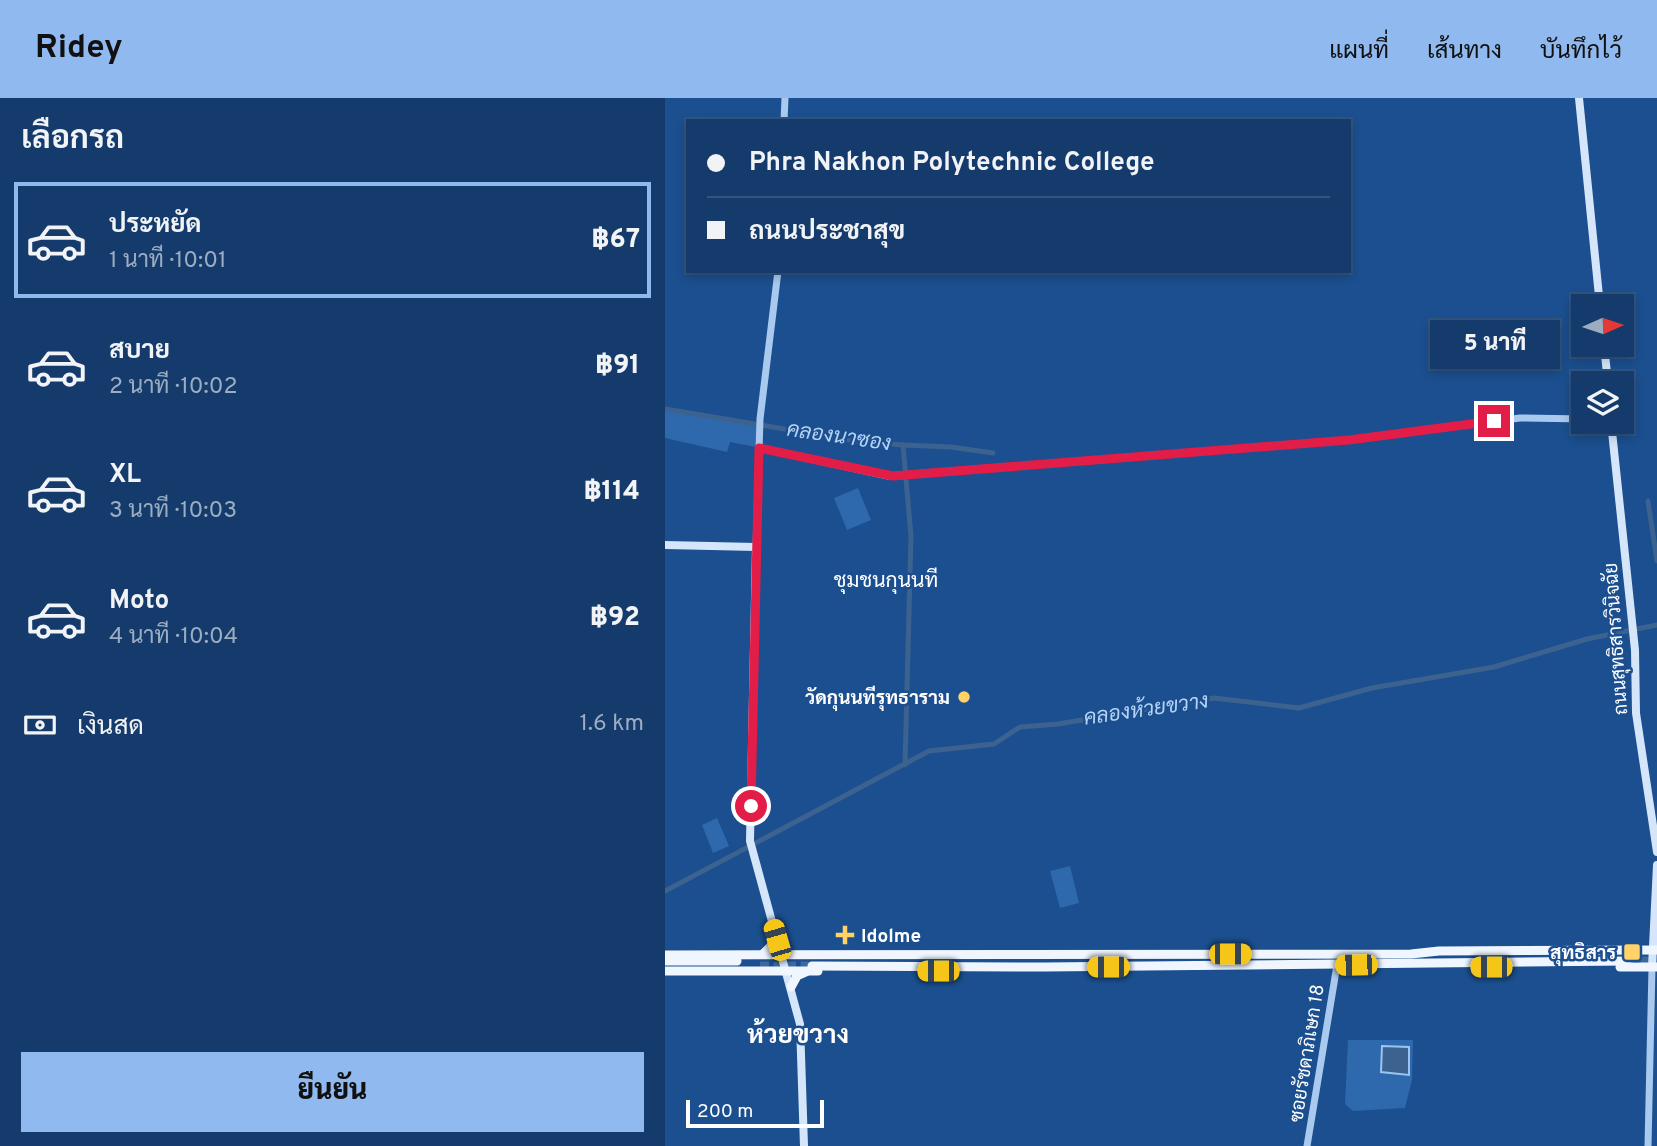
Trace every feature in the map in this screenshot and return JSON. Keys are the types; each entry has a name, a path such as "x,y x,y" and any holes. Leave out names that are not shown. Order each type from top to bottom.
{"main road":[{"path":"1579,98 1599,294"},
{"name":"ถนนสุทธิสารวินิจฉัย","path":"1612,434 1633,630 1636,713 1657,852"},
{"path":"665,545 756,547 751,841 801,1030 804,1146"},
{"path":"665,955 761,963 785,970 812,963 1038,955 1411,954 1439,951 1627,959 1654,967 1657,864"},
{"path":"761,963 777,940"},
{"path":"665,966 761,963 781,955 812,963 1033,967 1412,965 1438,968 1627,959 1655,950"},
{"path":"791,987 797,976 812,963"}],"street":[{"path":"784,119 785,98"},
{"path":"756,547 759,429 778,273"},
{"path":"759,448 880,475 905,475 1349,440 1520,418 1571,419"},
{"name":"ซอยรัชดาภิเษก 18","path":"1307,1146 1337,965"},
{"path":"1648,1146 1654,967"}],"shaded area":[{"path":"665,410 757,425 756,447 730,442 727,452 665,438"},
{"path":"858,488 871,520 847,530 834,498"},
{"path":"717,818 729,846 713,853 702,825"},
{"path":"1070,866 1079,903 1060,908 1050,871"},
{"path":"1348,1040 1413,1040 1412,1080 1405,1108 1353,1111 1345,1104"},
{"path":"1382,1046 1409,1047 1409,1075 1381,1072"}],"waterway":[{"name":"คลองนาซอง","path":"665,409 862,442 903,445 911,536 905,765"},
{"path":"903,445 951,447 993,453"},
{"path":"1648,501 1657,561"},
{"name":"คลองห้วยขวาง","path":"665,891 929,751 994,744 1020,727 1058,724 1214,698 1299,708 1372,688 1494,667 1587,639 1657,625"}],"tunnel":[{"path":"1627,961 1657,961"},
{"path":"760,966 812,966"}],"place":[{"name":"วัดกุนนทีรุทธาราม","path":"964,697"},
{"name":"Idolme","path":"845,935"},
{"name":"สุทธิสาร","path":"1632,952"}],"district":[{"name":"ชุมชนกุนนที","path":"886,580"},
{"name":"ห้วยขวาง","path":"798,1034"}],"route":[{"path":"751,806 759,448 893,476 1349,440 1494,421"}]}
